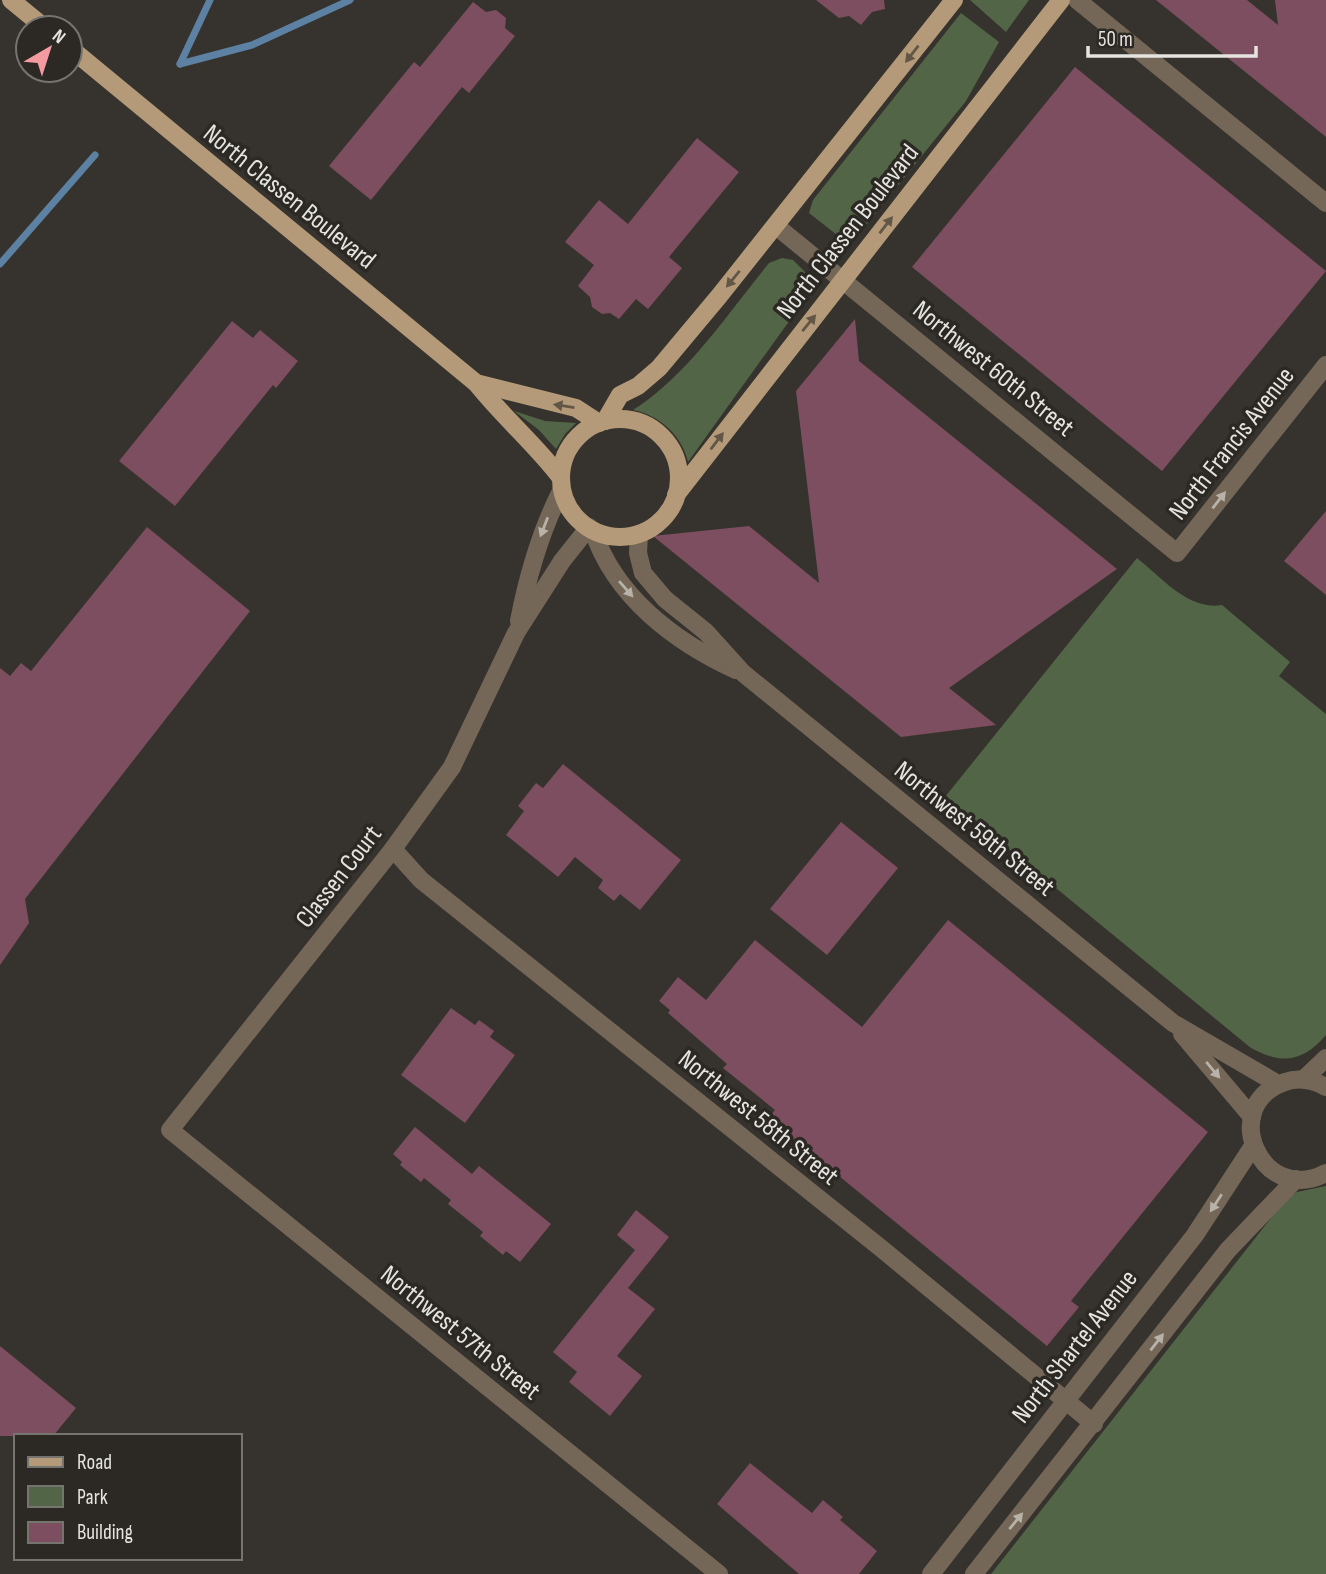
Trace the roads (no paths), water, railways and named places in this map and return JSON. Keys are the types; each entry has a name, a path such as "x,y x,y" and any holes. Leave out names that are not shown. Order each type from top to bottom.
{"main road":[{"path":"11,0 28,14"},
{"path":"562,484 569,448 578,436 602,422 620,395 638,386 659,368 776,226 954,0"},
{"name":"North Classen Boulevard","path":"639,534 662,519 676,495 1061,0"},
{"name":"North Classen Boulevard","path":"84,60 476,383 506,421 536,446 562,484 570,509 591,529"},
{"name":"North Classen Boulevard","path":"476,383 576,408 602,422 636,421 662,437 677,464 676,495"},
{"path":"591,529 615,537 639,534"}],"street":[{"path":"1077,0 1326,203"},
{"name":"Northwest 60th Street","path":"776,226 1177,553"},
{"name":"North Francis Avenue","path":"1177,553 1326,365"},
{"name":"Classen Court","path":"516,634 529,567 562,484"},
{"name":"Classen Court","path":"170,1130 393,849 452,767 516,634 562,561 591,529"},
{"name":"Northwest 59th Street","path":"591,529 601,555 639,605 699,653 743,673"},
{"name":"Northwest 59th Street","path":"639,534 638,553 643,573 665,599 706,632 743,673 1173,1023 1278,1084"},
{"name":"Northwest 58th Street","path":"393,849 421,880 1094,1424"},
{"name":"Northwest 59th Street","path":"1173,1023 1252,1117"},
{"path":"1304,1079 1326,1058"},
{"path":"1296,1180 1270,1169 1253,1146 1252,1117 1257,1103 1278,1084 1304,1079 1326,1087"},
{"name":"Northwest 57th Street","path":"170,1130 719,1574"},
{"name":"North Shartel Avenue","path":"931,1574 1195,1235 1253,1146"},
{"path":"974,1574 1228,1250 1296,1180 1326,1172"}],"waterway":[{"path":"180,64 210,0"},
{"path":"180,64 252,45 350,0"},
{"path":"0,264 95,155"}]}
